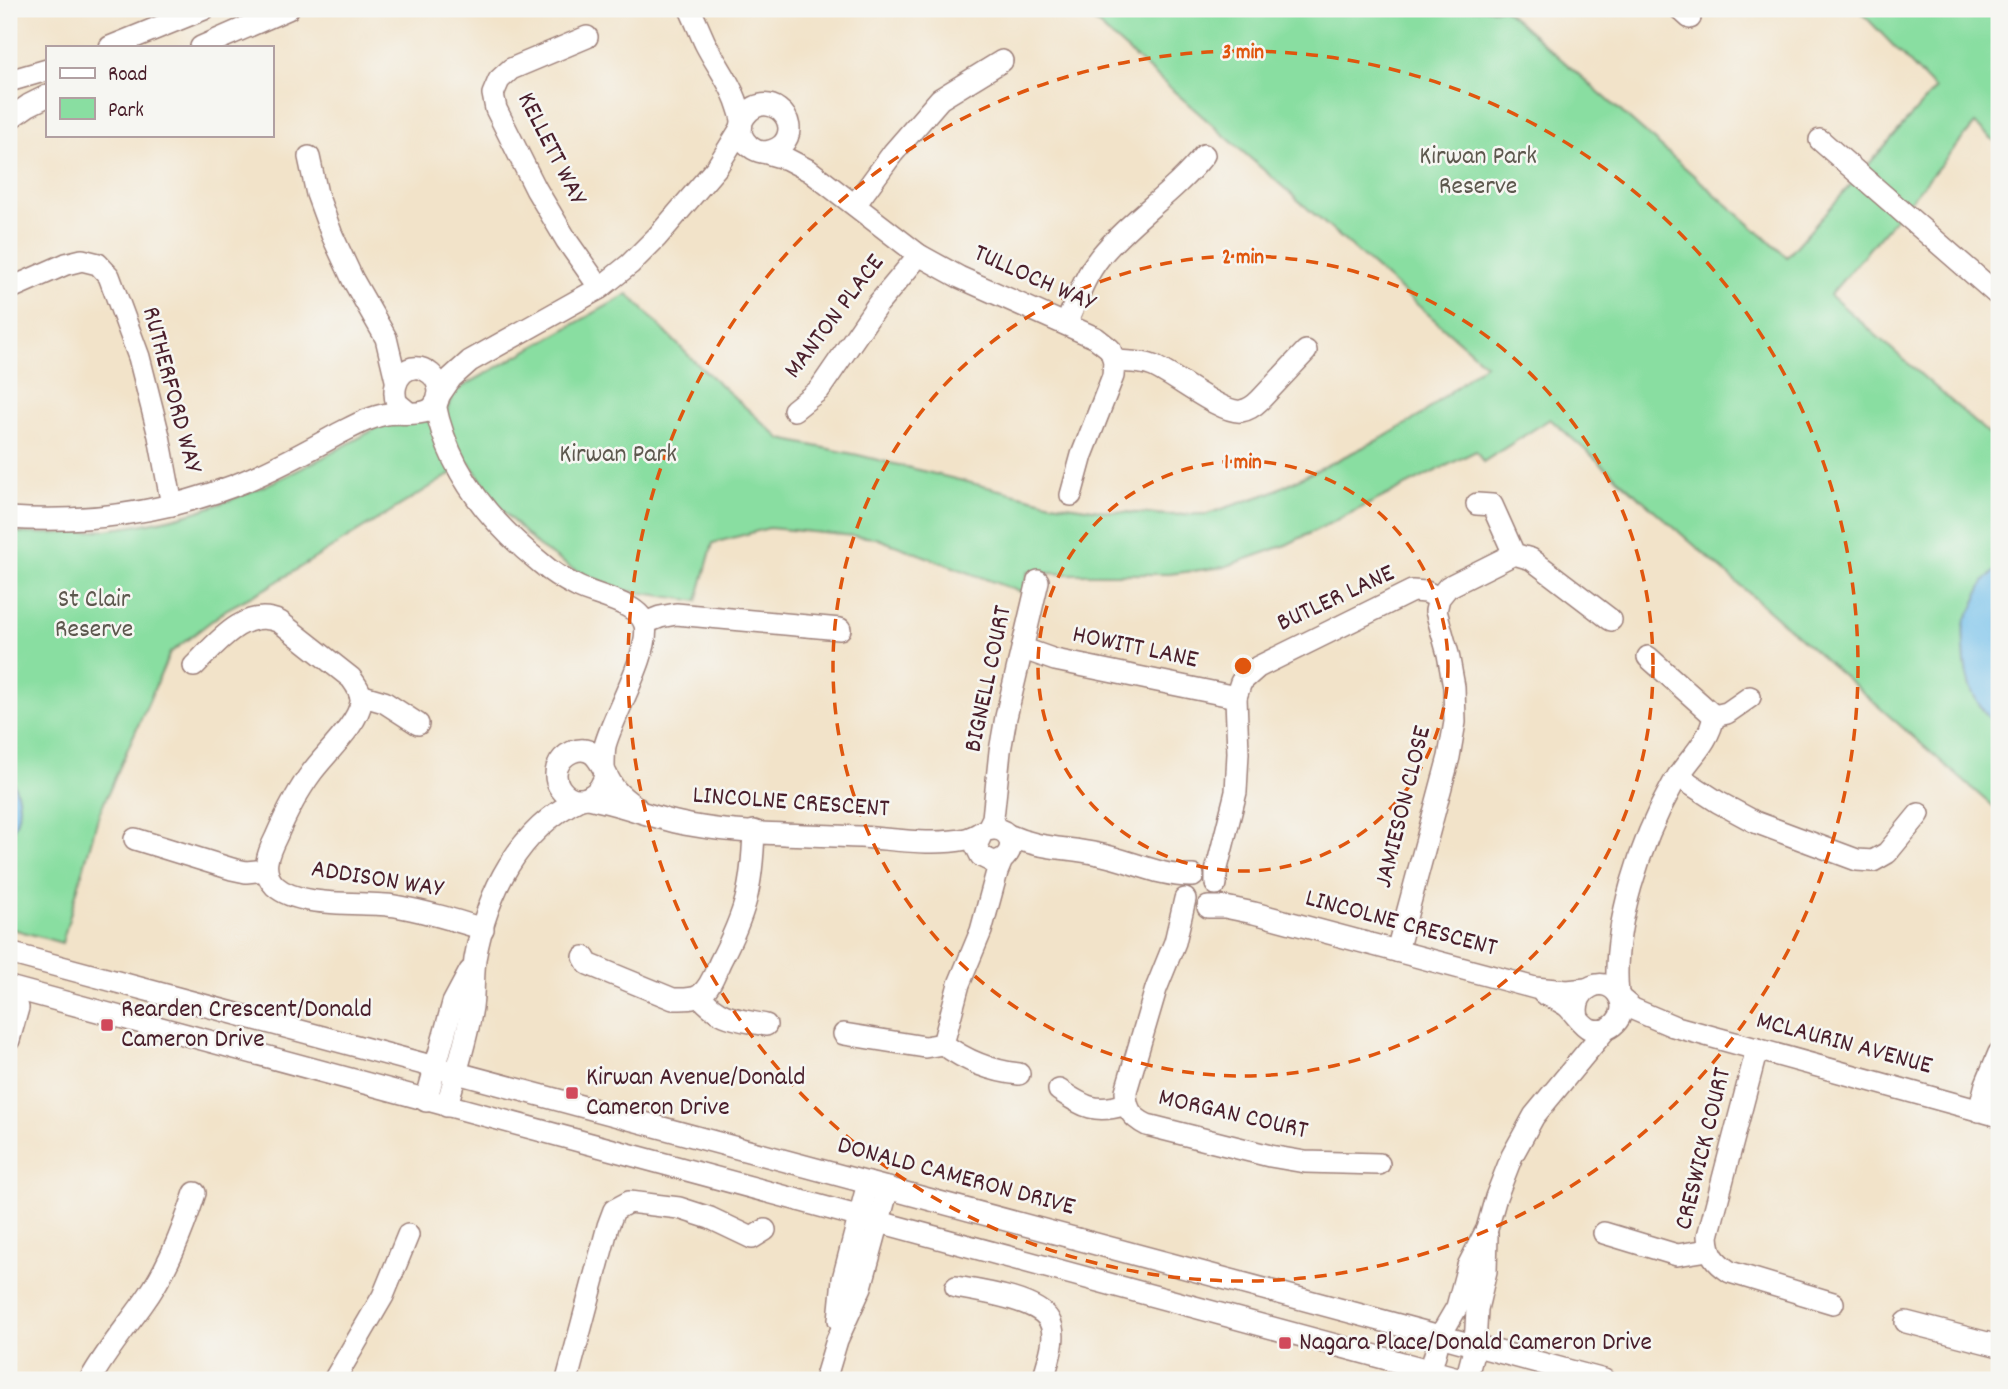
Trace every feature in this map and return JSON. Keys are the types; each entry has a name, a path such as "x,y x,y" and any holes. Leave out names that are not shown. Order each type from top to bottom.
{"street":[{"path":"113,46 204,9"},
{"path":"203,46 288,9"},
{"path":"690,9 706,44 727,79 746,143 761,152"},
{"name":"KELLETT WAY","path":"587,37 511,69 499,80 493,94 496,109 536,189 567,241 600,288"},
{"path":"855,205 908,135 940,100 1002,61"},
{"path":"9,81 46,70"},
{"path":"717,167 770,151 783,144 788,131 785,116 774,106 747,94 727,79"},
{"path":"9,119 46,96"},
{"path":"9,518 98,518 172,505 233,486 296,457 363,421 388,414 427,412 451,378 470,361 600,288 630,264 717,167 751,108 767,104"},
{"name":"TULLOCH WAY","path":"788,131 796,150 810,171"},
{"path":"1820,140 1999,296"},
{"name":"TULLOCH WAY","path":"761,152 787,159 810,171 919,255 959,277 1096,338 1110,349 1114,361"},
{"path":"1066,324 1083,284 1098,260 1115,240 1186,177 1204,155"},
{"path":"309,157 317,194 332,235 386,338 397,403 444,441"},
{"name":"MANTON PLACE","path":"794,410 819,390 878,304 919,255"},
{"name":"RUTHERFORD WAY","path":"9,289 66,264 82,260 98,264 109,276 139,357 159,436 172,505"},
{"path":"386,338 422,370 431,374 438,385 437,401 444,441 469,488 514,541 544,566 579,587 637,611 645,623 645,636 634,673 605,747 601,789 561,809 533,834 510,861 492,895 475,959 453,1003 445,1071 447,1106"},
{"path":"1071,495 1085,448 1113,376 1114,361 1153,366 1224,407 1239,412 1252,407 1260,400 1306,351"},
{"path":"363,421 406,371 470,361"},
{"path":"1477,504 1493,505 1514,554"},
{"path":"1439,598 1448,587 1514,554 1531,559 1611,620"},
{"name":"BIGNELL COURT","path":"996,832 993,818 1004,728 1038,581"},
{"name":"BUTLER LANE","path":"1236,697 1241,682 1258,667 1412,591 1426,592 1439,598"},
{"name":"JAMIESON CLOSE","path":"1397,951 1449,757 1455,722 1454,687 1436,611 1439,598"},
{"path":"645,623 676,614 841,629"},
{"path":"135,839 232,869 246,872 266,870 268,855 288,808 353,720 361,702 359,688 351,678 280,622 268,617 255,617 245,621 224,636 194,666"},
{"name":"HOWITT LANE","path":"1024,649 1055,660 1236,697"},
{"path":"1648,657 1714,716"},
{"path":"360,695 384,702 418,724"},
{"path":"1201,892 1206,866 1224,838 1236,792 1236,697"},
{"path":"1714,716 1727,713 1750,697"},
{"path":"533,834 551,803 559,763 564,757 596,739 617,714"},
{"path":"1560,1083 1576,1053 1580,1037 1577,1001 1601,972 1619,934 1640,858 1656,815 1678,776 1705,742 1714,716"},
{"path":"577,751 594,754 604,770"},
{"name":"LINCOLNE CRESCENT","path":"604,770 614,788 642,813"},
{"path":"1678,776 1718,803 1755,822 1857,860 1873,861 1887,853 1919,814"},
{"path":"556,778 567,795 584,799"},
{"name":"LINCOLNE CRESCENT","path":"584,799 605,801 690,825 754,831 936,841 968,839 996,832 1022,842 1051,849 1098,854 1178,876 1201,892 1228,898 1254,913 1535,988 1567,991 1587,988"},
{"path":"584,957 588,964 673,999 699,996 708,985 747,904 753,871 754,831"},
{"path":"996,832 1010,849 993,858 976,846 996,832"},
{"name":"LINCOLNE CRESCENT","path":"936,841 993,858 1051,849"},
{"path":"943,1044 959,984 981,931 993,858"},
{"name":"ADDISON WAY","path":"266,870 274,885 286,893 313,901 390,905 423,911 483,929"},
{"name":"MORGAN COURT","path":"1201,892 1175,942 1156,989 1126,1091 1126,1104 1134,1119 1147,1125 1270,1156 1305,1162 1379,1164"},
{"path":"1430,1376 1440,1336 1457,1307 1468,1266 1487,1230 1512,1156 1534,1116 1607,1029 1619,1019 1622,1006 1616,976 1619,934"},
{"path":"9,1040 18,1008 10,989 15,954"},
{"name":"DONALD CAMERON DRIVE","path":"15,954 1604,1380"},
{"path":"1587,988 1605,985 1619,997"},
{"name":"LINCOLNE CRESCENT","path":"1535,988 1564,1004 1579,1019"},
{"path":"10,989 869,1219 1430,1376 1466,1380 1475,1346 1477,1309 1486,1271 1487,1230"},
{"path":"699,996 711,1010 724,1016 766,1025"},
{"name":"MCLAURIN AVENUE","path":"1619,997 1633,1009 1673,1026 1989,1114"},
{"path":"1579,1019 1591,1029 1607,1029"},
{"name":"MCLAURIN AVENUE","path":"1607,1029 1630,1024 1673,1026"},
{"path":"844,1034 925,1047 943,1044 959,1056 999,1072 1019,1074"},
{"name":"CRESWICK COURT","path":"1757,1049 1708,1236 1708,1250 1715,1262 1730,1272 1833,1303"},
{"path":"1989,1114 1986,1084 1999,1053"},
{"path":"426,1101 445,1071"},
{"name":"MORGAN COURT","path":"1059,1090 1094,1109 1110,1109 1126,1104"},
{"path":"825,1380 837,1340 843,1279 869,1219 878,1186"},
{"path":"90,1380 103,1356 143,1304 166,1268 184,1228 195,1193"},
{"path":"567,1380 614,1210 629,1202 643,1203 679,1208 710,1218 752,1238 765,1230"},
{"path":"1604,1233 1677,1255 1708,1250"},
{"path":"334,1380 383,1296 408,1235"},
{"path":"956,1287 999,1294 1032,1307 1049,1319 1053,1335 1043,1380"},
{"path":"1906,1322 1999,1346"}],"green space":[{"path":"1080,9 1504,9 1787,257 1935,89 1858,9 1999,9 1999,145 1975,124 1830,295 1999,443 1999,812 1550,419 1483,462 1476,451 1286,545 1224,567 1169,574 1028,572 1023,593 876,538 769,528 713,543 697,601 622,590 573,569 538,546 505,513 469,463 265,589 227,609 170,653 99,814 62,943 9,928 9,532 65,533 124,527 182,516 235,498 317,460 449,387 448,410 455,391 628,294 696,363 781,439 858,455 1052,503 1107,511 1168,515 1207,514 1270,493 1382,438 1420,416 1485,364"}],"water":[{"path":"1999,568 1999,729 1972,693 1966,673 1963,631 1982,585"},
{"path":"9,775 18,798 19,813 9,836"}],"place":[{"name":"Rearden Crescent/Donald Cameron Drive","path":"107,1025"},
{"name":"Kirwan Avenue/Donald Cameron Drive","path":"572,1093"},
{"name":"Nagara Place/Donald Cameron Drive","path":"1285,1343"}],"park label":[{"name":"Kirwan Park Reserve","path":"1478,172"},
{"name":"Kirwan Park","path":"618,455"},
{"name":"St Clair Reserve","path":"94,615"}]}
